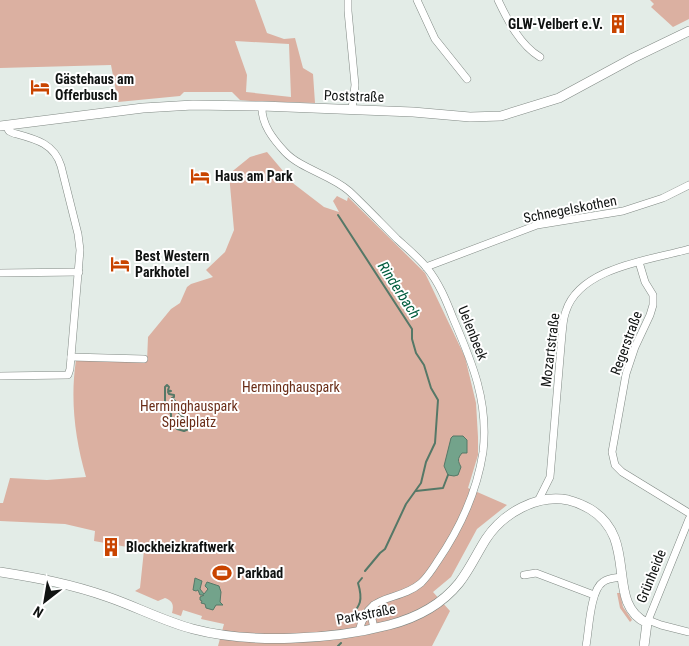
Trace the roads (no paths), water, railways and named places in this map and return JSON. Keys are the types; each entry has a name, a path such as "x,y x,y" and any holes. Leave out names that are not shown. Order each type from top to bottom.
{"street":[{"path":"348,0 355,85 352,109"},
{"path":"417,0 435,39 467,79"},
{"path":"498,0 524,44 540,57"},
{"name":"Poststraße","path":"3,126 143,108 193,105 352,109 413,112 470,118 501,116 559,98 633,58 689,31"},
{"name":"Uelenbeek","path":"262,106 262,114 267,128 286,153 348,190 426,267 442,292 472,360 481,398 484,426 482,454 474,487 463,518 443,554 427,576 410,590 385,598 374,605"},
{"path":"0,376 63,376 68,374 80,250 78,234 59,160 45,143 13,133 3,126"},
{"name":"Schnegelskothen","path":"426,267 537,225 623,211 663,198 689,185"},
{"name":"Mozartstraße","path":"538,502 550,477 562,334 566,311 579,291 600,275 638,262 689,249"},
{"name":"Regerstraße","path":"638,262 644,282 652,295 653,305 626,374 612,452 615,465 622,472 689,514"},
{"path":"0,272 78,272"},
{"path":"71,357 144,359"},
{"name":"Parkstraße","path":"0,572 60,582 117,600 164,620 212,633 278,638 316,636 374,628 405,620 428,610 447,596 459,583 487,538 499,524 513,513 538,502 558,499 577,503 596,513 610,528 616,539 619,552 624,594 630,609 640,620 647,622"},
{"name":"Grünheide","path":"644,646 647,622 687,531 689,519"},
{"path":"524,575 536,572 594,595"},
{"path":"586,646 594,595 598,586 602,582 622,577"},
{"path":"374,605 372,619 374,628"},
{"path":"359,630 366,612 374,605"},
{"path":"647,622 689,632"}],"waterway":[{"name":"Rinderbach","path":"338,215 412,329 412,339 416,353 424,365 431,388 438,400 435,443 426,462 421,483 406,504 385,549 365,571"},
{"path":"191,427 174,407 172,402 175,401 172,398 174,395 169,394 168,392 171,391 168,390 169,387 167,385 165,387 165,404 171,414 171,421 177,429 184,431 191,428"},
{"path":"416,491 443,488 448,475"},
{"name":"Rinderbach","path":"347,622 359,604 358,583 362,578"},
{"name":"Rinderbach","path":"338,646 341,643"}],"place":[{"name":"GLW-Velbert e.V.","path":"618,24"},
{"name":"Gästehaus am Offerbusch","path":"40,87"},
{"name":"Haus am Park","path":"200,176"},
{"name":"Best Western Parkhotel","path":"120,264"},
{"name":"Blockheizkraftwerk","path":"111,547"},
{"name":"Parkbad","path":"222,573"}],"park label":[{"name":"Herminghauspark","path":"291,387"},
{"name":"Herminghauspark Spielplatz","path":"189,414"}]}
